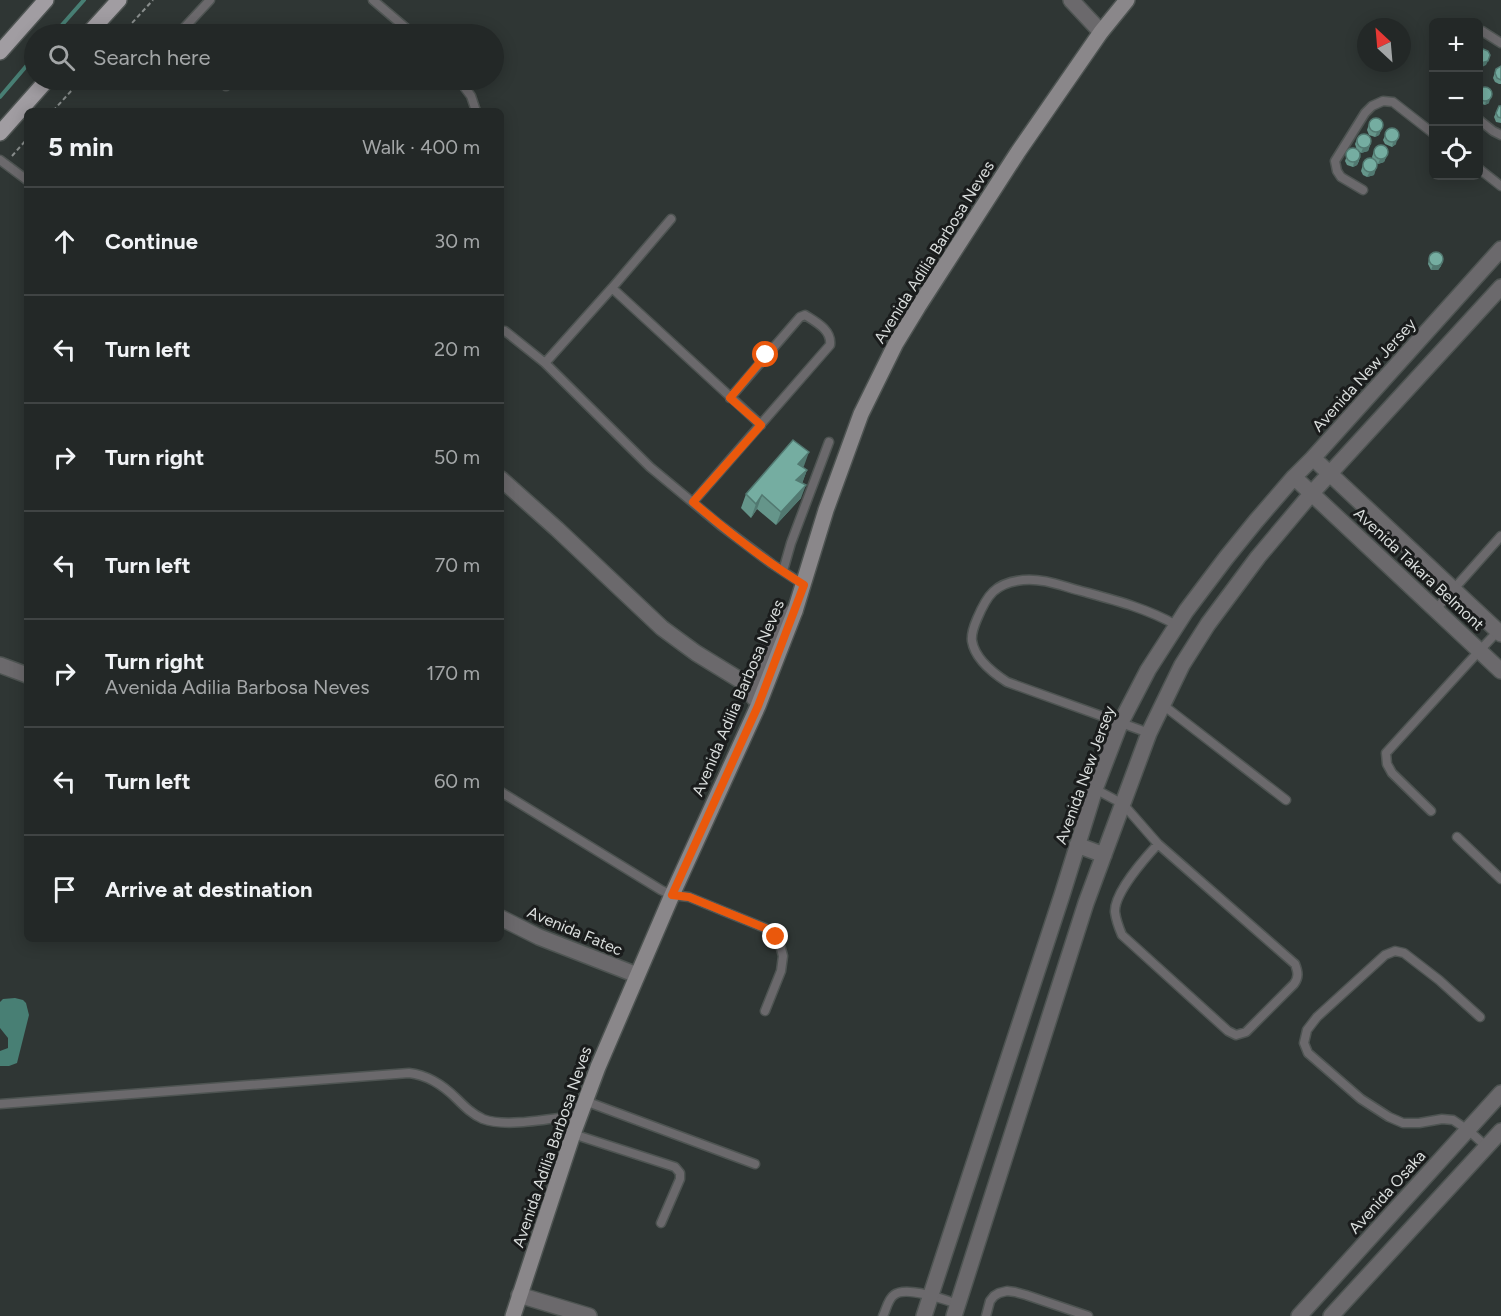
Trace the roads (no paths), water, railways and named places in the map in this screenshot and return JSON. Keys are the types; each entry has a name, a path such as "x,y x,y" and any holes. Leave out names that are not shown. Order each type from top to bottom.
{"main road":[{"path":"25,24 46,0"},
{"path":"97,24 119,0"},
{"path":"0,52 24,25"},
{"path":"0,133 38,90"}],"street":[{"path":"1071,0 1101,32"},
{"name":"Avenida Adilia Barbosa Neves","path":"513,1316 582,1108 672,895 758,706 795,611 826,510 861,414 897,343 1018,152 1101,32 1126,0"},
{"name":"Avenida New Jersey","path":"924,1316 1095,789 1120,724 1148,670 1176,625 1226,558 1294,477 1501,249"},
{"path":"956,1310 1086,903 1149,733 1182,664 1208,624 1258,557 1311,494 1501,286"},
{"name":"Avenida Takara Belmont","path":"1313,458 1500,632"},
{"name":"Avenida Takara Belmont","path":"1294,477 1501,670"},
{"path":"504,482 662,628 696,653 753,688"},
{"path":"758,706 753,688 778,622 795,611"},
{"path":"1186,611 1208,624"},
{"path":"0,665 24,674"},
{"path":"1077,845 1104,855"},
{"path":"1062,895 1086,903"},
{"name":"Avenida Fatec","path":"504,920 539,938 637,975"},
{"name":"Avenida Osaka","path":"1299,1316 1501,1093"},
{"path":"1312,1302 1330,1316 1501,1131"},
{"path":"1340,1270 1359,1286"},
{"path":"519,1295 589,1316"}],"lane":[{"path":"188,24 210,0"},
{"path":"373,0 401,24"},
{"path":"1483,32 1501,43"},
{"path":"466,90 475,108"},
{"path":"1363,190 1341,177 1336,171 1335,161 1365,113 1372,106 1383,101 1393,102 1429,130"},
{"path":"1483,122 1501,135"},
{"path":"2,162 24,178"},
{"path":"1483,171 1501,186"},
{"path":"545,363 671,219"},
{"path":"612,288 761,425"},
{"path":"693,502 830,345 831,339 826,330 809,317 800,316 730,398"},
{"path":"505,331 545,363 650,467 720,525 804,585"},
{"path":"783,571 791,543 829,442"},
{"path":"1437,609 1501,536"},
{"path":"1149,733 1018,687 995,675 979,656 972,642 972,633 985,600 995,589 1014,581 1026,580 1046,581 1130,604 1176,625"},
{"path":"1431,811 1392,773 1387,764 1386,753 1480,650 1500,632"},
{"path":"1163,705 1286,800"},
{"path":"1095,789 1123,804 1158,844 1295,964 1298,973 1297,980 1246,1032 1236,1035 1228,1031 1122,935 1115,910 1120,896 1134,872 1158,844"},
{"path":"504,794 672,895 689,897 765,928 776,937 783,956 781,971 765,1011"},
{"path":"1457,837 1501,879"},
{"path":"1480,1017 1424,968 1404,953 1395,951 1384,955 1317,1017 1307,1030 1304,1042 1308,1053 1319,1064 1361,1099 1389,1117 1403,1123 1453,1120 1487,1146"},
{"path":"0,1104 409,1073 428,1078 447,1090 473,1114 490,1121 506,1124 582,1108 755,1164"},
{"path":"573,1134 675,1167 680,1173 680,1179 661,1223"},
{"path":"986,1316 990,1301 999,1293 1007,1291 1088,1316"},
{"path":"883,1316 890,1299 894,1294 901,1292 931,1295 956,1310"}],"waterway":[{"path":"63,24 84,0"},
{"path":"0,97 24,69"}]}
